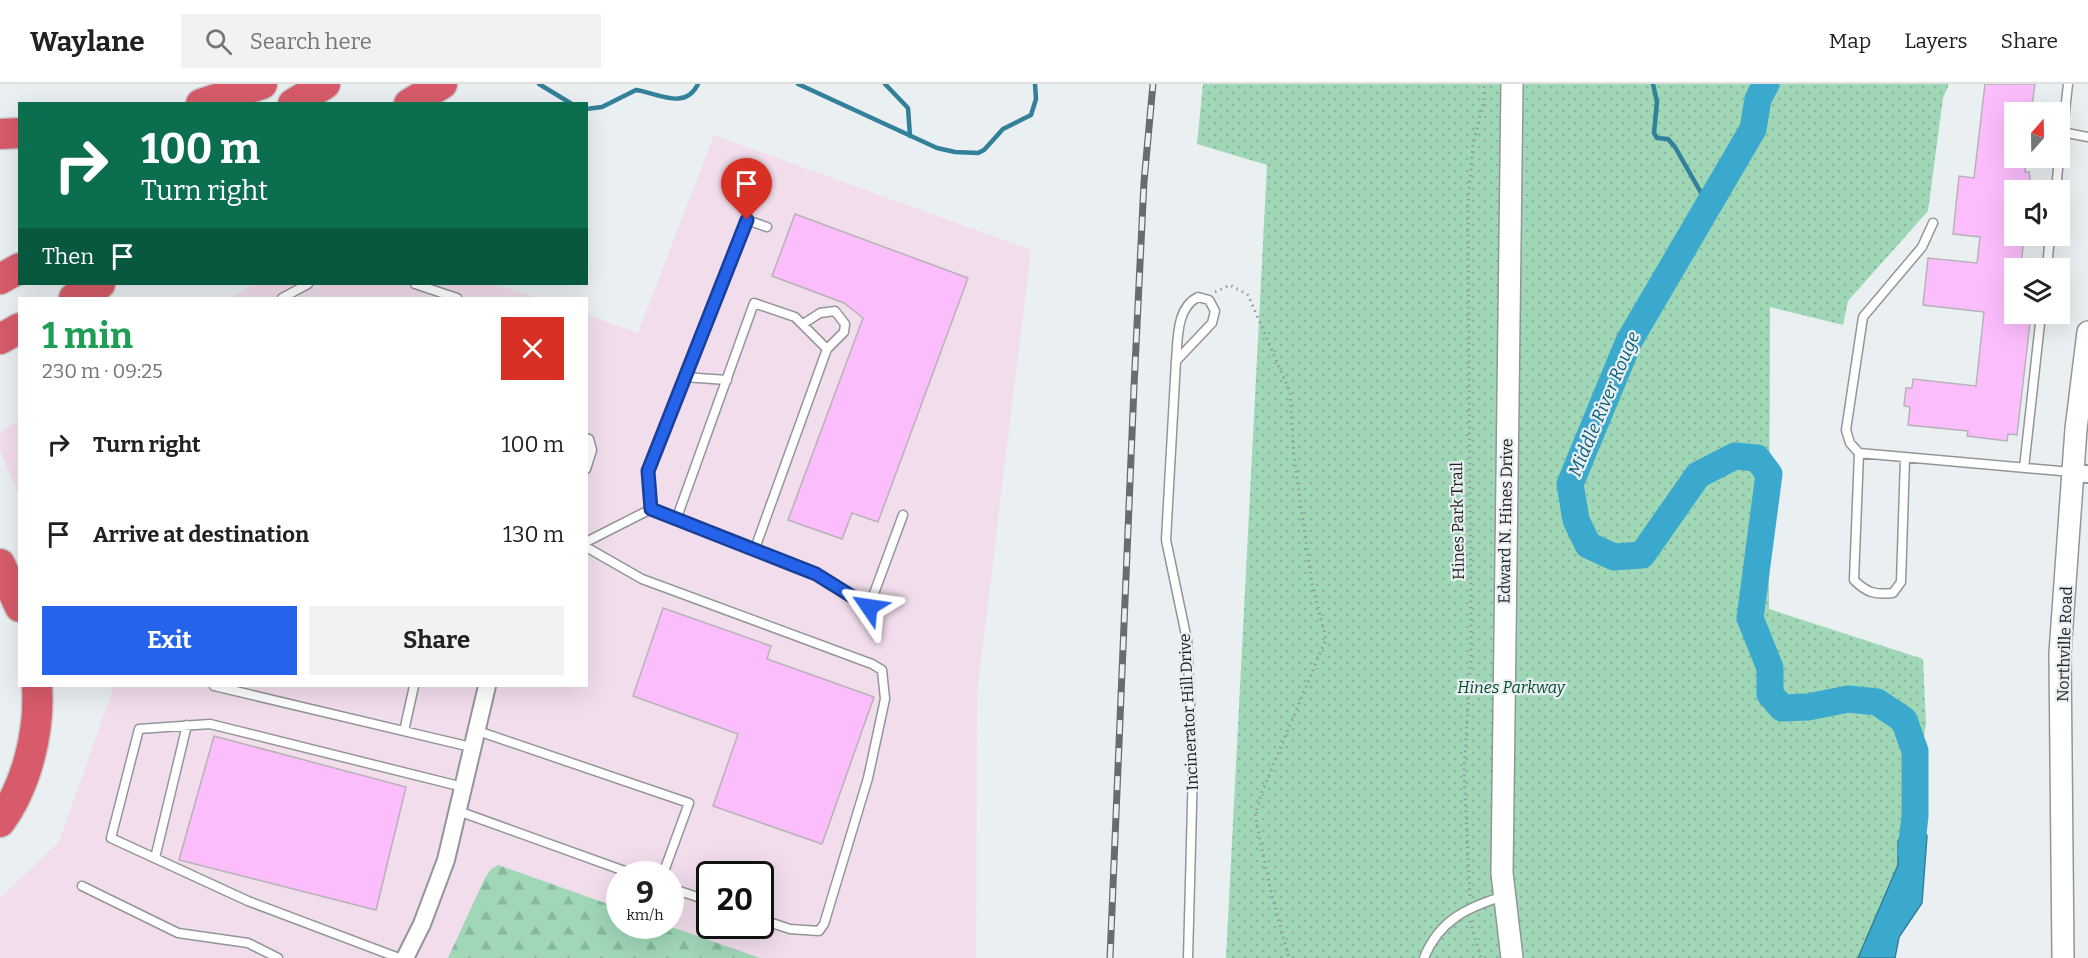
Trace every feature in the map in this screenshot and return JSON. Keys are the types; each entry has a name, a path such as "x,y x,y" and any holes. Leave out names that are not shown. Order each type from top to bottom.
{"highway":[{"path":"207,102 262,84"},
{"path":"296,102 326,84"},
{"path":"412,102 442,84"},
{"path":"0,134 18,133"},
{"path":"0,279 18,269"},
{"path":"76,297 98,285"},
{"path":"0,339 18,329"},
{"path":"0,564 18,603"},
{"path":"0,822 18,789 29,758 36,719 37,687"}],"street":[{"name":"Edward N. Hines Drive","path":"1512,84 1503,682 1504,896 1512,958"},
{"name":"Northville Road","path":"2064,958 2060,653 2080,473 2088,332"},
{"path":"405,958 437,888 458,811 474,730 487,687"}],"lane":[{"path":"2066,102 2068,84"},
{"path":"2070,134 2088,137"},
{"path":"651,509 648,471 747,220 767,227"},
{"path":"1933,223 1922,247 1863,317 1846,430 1850,443 1859,453 2080,473"},
{"path":"284,297 306,285"},
{"path":"418,285 454,297"},
{"name":"Incinerator Hill Drive","path":"1188,958 1193,767 1187,640 1166,540 1179,325 1189,302 1198,297 1202,298"},
{"path":"1176,361 1212,322 1215,311 1209,300 1202,298"},
{"path":"676,520 754,303 795,317 827,349"},
{"path":"754,551 827,349 844,332 845,324 841,317 829,310 803,324"},
{"path":"2024,468 2041,324"},
{"path":"684,377 727,380"},
{"path":"588,439 592,450 588,463"},
{"path":"1859,453 1854,580 1865,591 1878,595 1893,593 1901,582 1905,458"},
{"path":"651,509 816,574 869,607 903,515"},
{"path":"588,541 651,509"},
{"path":"588,548 642,579 872,664 882,670 885,699 868,778 824,924 819,931 807,932 774,923"},
{"path":"218,687 471,747"},
{"path":"404,731 414,687"},
{"path":"399,958 248,901 111,838 139,729 210,724 463,787"},
{"path":"155,858 187,725"},
{"path":"474,730 689,802 668,861"},
{"path":"458,811 606,864"},
{"path":"82,886 178,933 248,943 278,958"},
{"path":"1424,958 1432,941 1446,925 1470,906 1504,896"}],"path":[{"name":"Hines Park Trail","path":"1480,958 1470,919 1464,772 1471,655 1468,203 1473,145 1484,101 1484,84"},
{"path":"1202,298 1230,285 1248,295 1290,392 1294,456 1312,584 1326,639 1262,792 1255,816 1289,958"}],"shaded area":[{"path":"714,135 1031,250 977,692 976,958 0,958 0,898 59,842 114,687 588,687 588,315 638,333"},
{"path":"253,285 496,285 534,297 231,297"},
{"path":"18,422 18,494 0,450 0,432"}],"green space":[{"name":"Hines Parkway","path":"1203,84 1949,84 1943,98 1928,211 1848,301 1843,325 1770,307 1769,609 1923,659 1926,724 1888,958 1226,958 1267,165 1197,144"},
{"path":"498,865 606,903 606,939 684,939 684,931 696,935 696,939 706,939 760,958 448,958 490,870"}],"water":[{"path":"1915,816 1927,836 1922,903 1899,937 1895,958 1858,958 1898,865 1898,841"}],"building":[{"path":"1985,84 2035,84 2032,102 2004,102 2004,168 2025,168 2025,172 2029,172 2030,177 2030,180 2004,180 2004,246 2023,246 2022,258 2004,258 2004,324 2030,324 2017,435 2008,434 2007,441 1967,436 1968,431 1908,425 1910,407 1904,406 1906,388 1912,388 1913,379 1976,386 1984,312 1923,305 1928,258 1977,263 1980,237 1953,234 1959,176 1974,178"},
{"path":"795,214 968,278 878,522 852,513 842,539 788,520 863,318 844,303 772,276"},
{"path":"663,608 771,646 767,659 874,697 822,844 713,806 738,734 633,696"},
{"path":"214,736 406,787 376,910 179,860"}],"waterway":[{"path":"539,84 569,102"},
{"path":"588,109 602,107 636,90 678,99 693,92 698,84"},
{"path":"798,84 937,148 978,153 984,150 1003,129 1031,115 1036,99 1035,84"},
{"path":"885,84 908,108 910,136"},
{"path":"1653,84 1657,102 1654,133 1657,138 1668,139 1675,147 1708,205"},
{"name":"Middle River Rouge","path":"1766,84 1758,99 1753,129 1629,341 1570,484 1576,520 1588,545 1614,557 1642,555 1698,475 1735,456 1757,458 1769,474 1750,618 1770,668 1770,694 1782,708 1808,707 1848,699 1877,702 1904,720 1915,751 1915,816 1911,851"}],"railway":[{"path":"1110,958 1144,182 1153,84"}],"route":[{"path":"747,220 723,275 648,471 651,509 816,574 869,607"}]}
